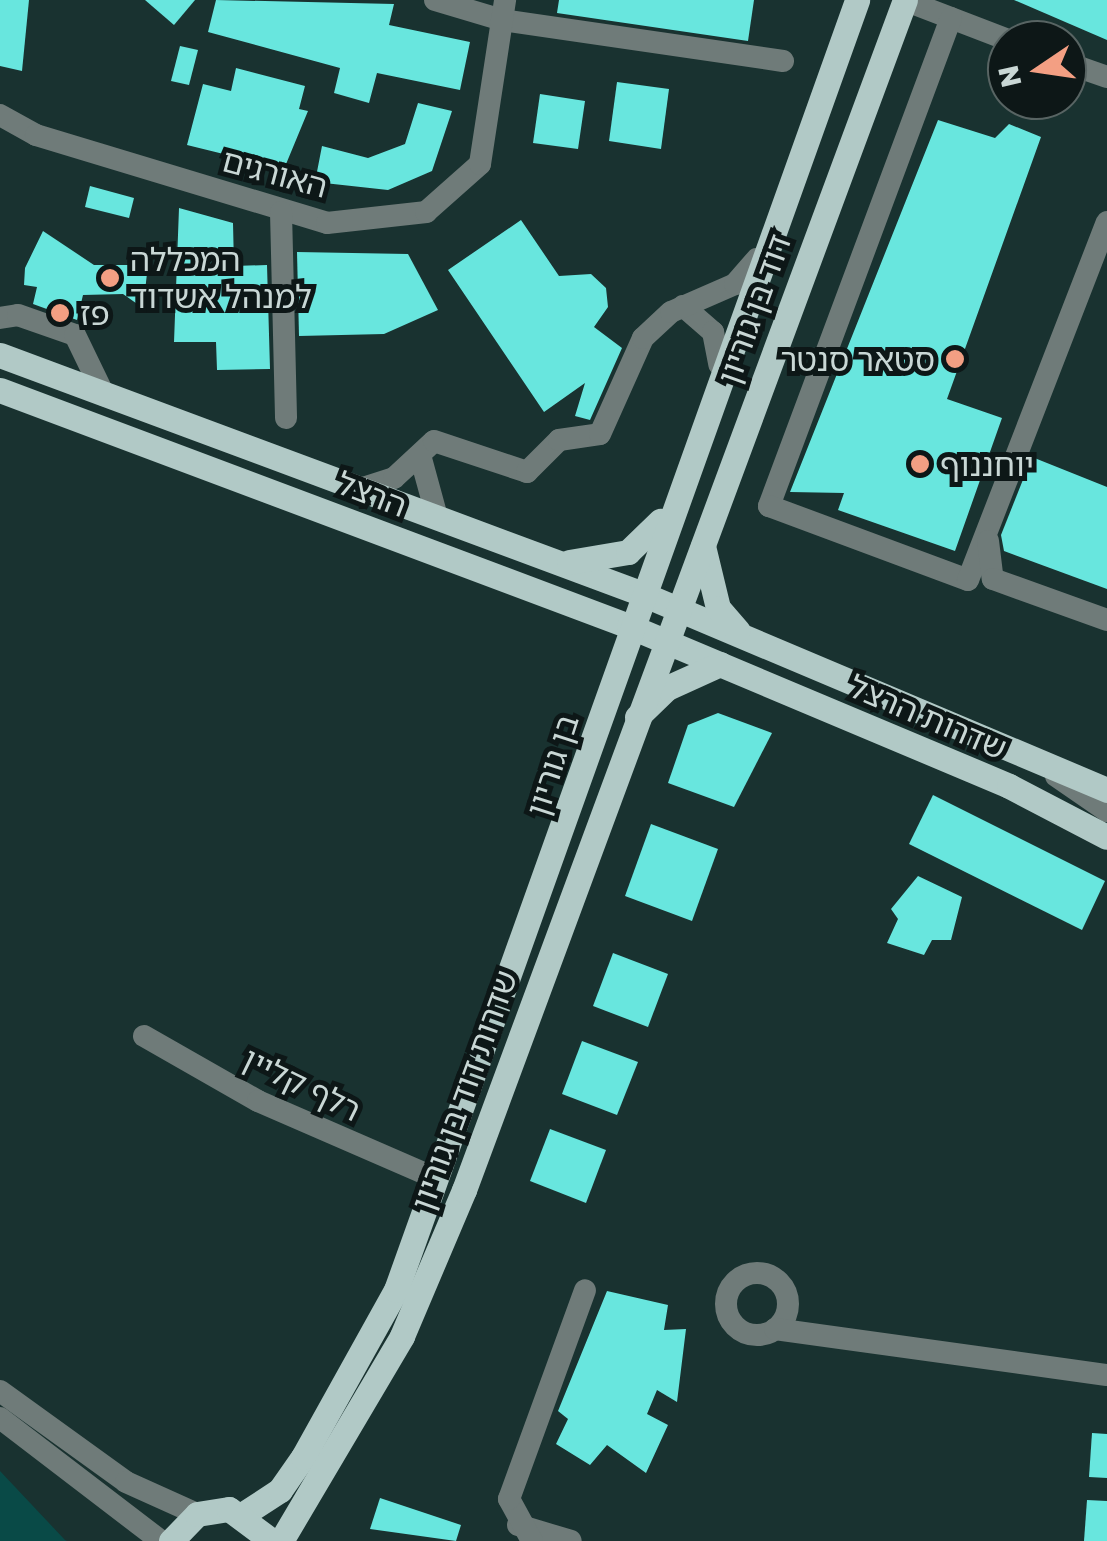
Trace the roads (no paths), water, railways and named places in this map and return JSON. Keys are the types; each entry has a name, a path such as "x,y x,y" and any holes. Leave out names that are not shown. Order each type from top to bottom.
{"main road":[{"name":"דוד בן גוריון","path":"661,640 703,541 905,0"},
{"name":"בן גוריון","path":"245,1513 280,1490 347,1386 437,1179 573,811 629,626 719,364 851,6"},
{"name":"הרצל","path":"0,356 560,562 674,608"},
{"name":"הרצל","path":"0,390 629,626 720,664"},
{"path":"560,562 628,552 670,510"},
{"path":"703,541 711,592 742,634"},
{"path":"674,608 1020,754"},
{"name":"שדרות דוד בן גוריון","path":"281,1541 402,1336 464,1190 661,640"},
{"path":"632,723 667,688 720,664"},
{"name":"שדרות הרצל","path":"720,664 1009,786 1107,837"},
{"name":"שדרות הרצל","path":"1020,754 1107,790"},
{"path":"171,1541 197,1514 245,1513 272,1541"}],"street":[{"path":"434,0 784,61"},
{"path":"905,0 944,11 987,30"},
{"name":"האורגים","path":"0,115 282,212 376,223 458,192 480,164 503,10"},
{"path":"944,11 770,506 968,580 989,538 1107,222"},
{"path":"282,212 286,418"},
{"path":"360,489 394,478 420,454 444,440 527,472 559,440 600,434 632,350 683,306 735,284 757,259"},
{"path":"683,306 713,332 719,364"},
{"path":"0,318 74,335 104,395"},
{"path":"420,454 437,517"},
{"path":"989,538 993,579 1107,620"},
{"path":"1020,754 1107,811"},
{"path":"1009,786 1107,821"},
{"name":"רלף קליין","path":"144,1036 258,1101 437,1179"},
{"path":"847,1334 788,1303 764,1273 730,1288 732,1323 751,1334 775,1329 847,1334 1107,1375"},
{"path":"571,1541 525,1533 509,1498 585,1290"},
{"path":"775,1329 788,1303"},
{"path":"0,1391 126,1482 197,1514"},
{"path":"0,1418 161,1541"}],"place":[{"name":"המכללה למנהל אשדוד","path":"110,278"},
{"name":"פז","path":"60,313"},
{"name":"סטאר סנטר","path":"955,359"},
{"name":"יוחננוף","path":"920,464"}]}
